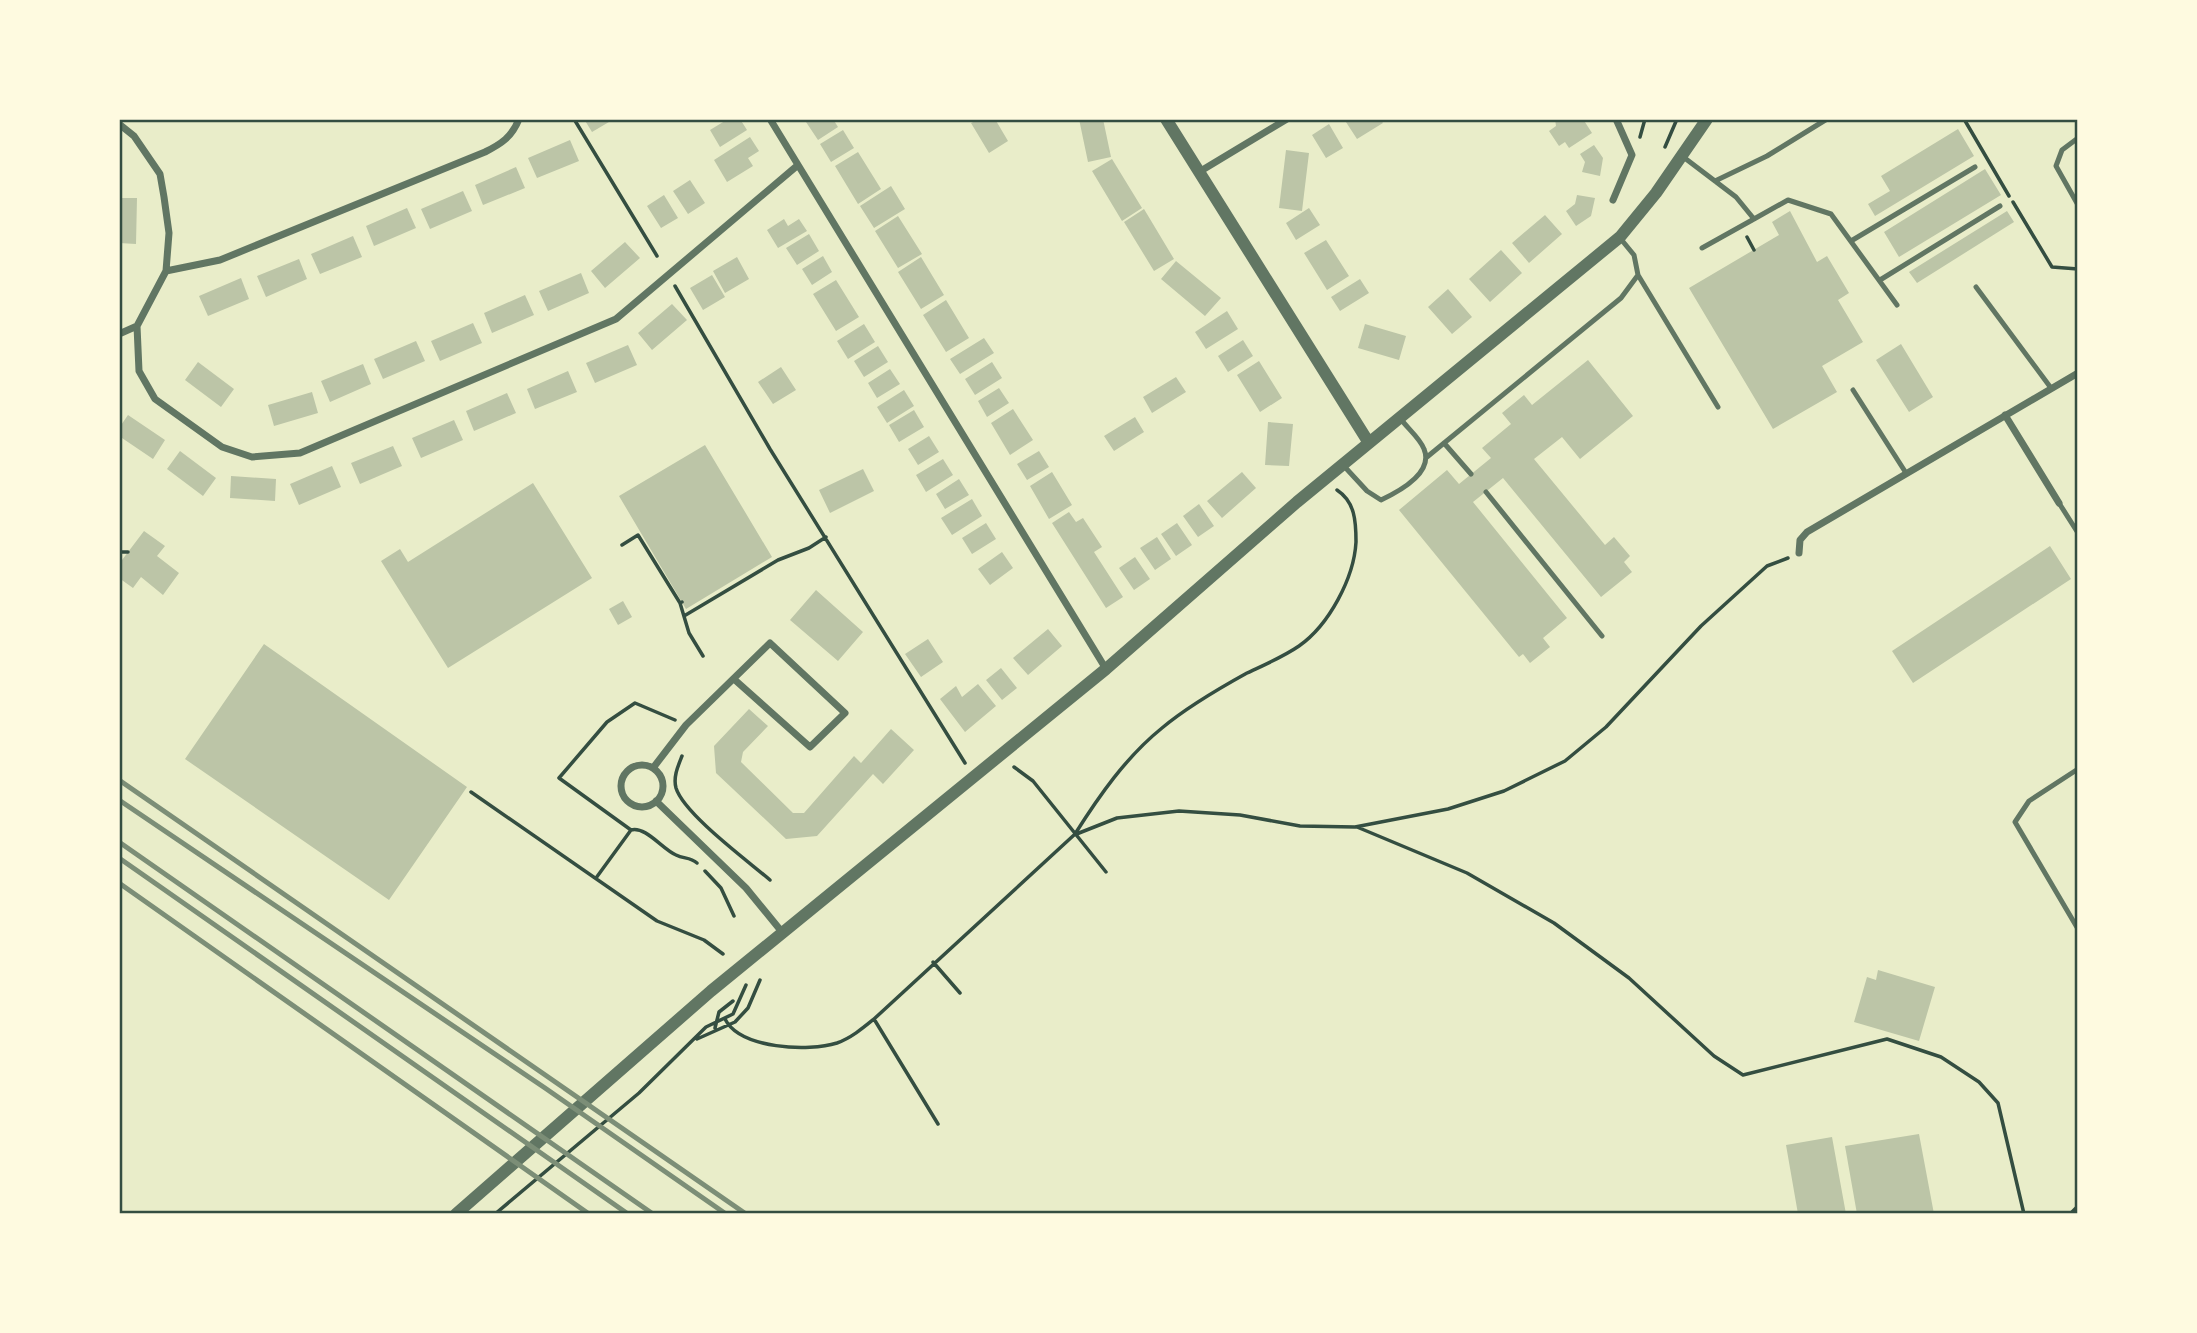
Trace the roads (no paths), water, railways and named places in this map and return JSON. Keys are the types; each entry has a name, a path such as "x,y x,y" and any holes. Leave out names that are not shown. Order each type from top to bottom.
{"street":[{"path":"166,271 220,260 485,152 503,143 515,130 519,119"},
{"path":"770,119 1107,669"},
{"path":"1166,119 1370,443"},
{"path":"1199,172 1287,119"},
{"path":"1613,200 1632,155 1615,119"},
{"path":"456,1214 782,932 1107,669 1342,465 1592,261 1619,237 1707,119"},
{"path":"119,124 134,136 160,174 169,233 166,271 137,326 139,370 155,399 222,447 252,457 300,453 616,319 798,165"},
{"path":"119,334 137,326"},
{"path":"1800,553 1800,540 1807,531 2078,373"},
{"path":"2005,415 2059,503"},
{"path":"653,768 686,725 770,643 845,713 810,747 735,680"},
{"path":"642,765 653,768 663,785 656,801 648,806 634,806 624,797 620,784 630,768 642,765"},
{"path":"656,801 746,888 782,932"}],"lane":[{"path":"1715,181 1767,156 1827,119"},
{"path":"2078,138 2062,150 2056,166 2078,205"},
{"path":"1682,156 1736,197 1754,219"},
{"path":"1851,241 1975,167"},
{"path":"1702,248 1787,200 1831,214 1896,305"},
{"path":"1880,280 2000,206"},
{"path":"1619,237 1634,256 1638,275 1718,407"},
{"path":"1342,465 1367,491 1381,500 1399,492 1420,472 1427,457 1621,298 1638,275"},
{"path":"1976,287 2051,388"},
{"path":"1853,390 1906,473"},
{"path":"1400,418 1423,446 1427,457"},
{"path":"1444,443 1471,474"},
{"path":"1486,492 1602,636"},
{"path":"2059,503 2078,533"},
{"path":"2078,769 2029,801 2015,822 2078,929"}],"railway":[{"path":"119,780 746,1214"},
{"path":"119,800 545,1088 726,1214"},
{"path":"119,842 653,1214"},
{"path":"119,858 628,1214"},
{"path":"119,883 589,1214"}]}
